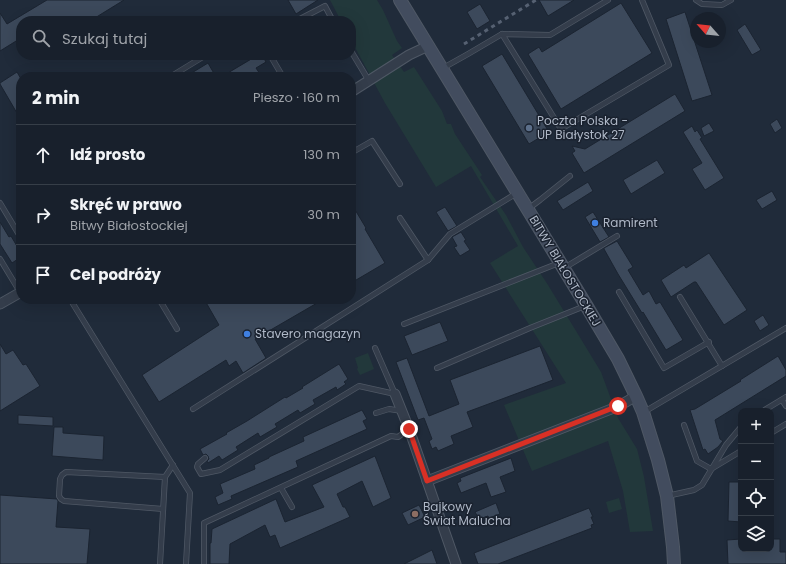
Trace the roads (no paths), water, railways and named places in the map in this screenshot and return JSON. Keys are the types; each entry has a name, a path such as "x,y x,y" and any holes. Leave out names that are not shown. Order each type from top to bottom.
{"street":[{"name":"BITWY BIAŁOSTOCKIEJ","path":"400,0 586,305 618,359 636,396 643,412 658,460 667,496 674,564"},
{"path":"356,89 409,55 428,46"},
{"path":"0,304 16,295"},
{"path":"395,394 409,429 456,564"},
{"path":"427,481 618,406 636,396"}],"lane":[{"path":"442,69 502,34 550,35 608,0"},
{"path":"502,34 560,129 669,65 642,0"},
{"path":"696,0 702,4 722,5 731,0"},
{"path":"306,16 325,6 330,16"},
{"path":"356,59 369,81"},
{"path":"178,72 198,60"},
{"path":"273,60 280,72"},
{"path":"356,151 372,141 400,184"},
{"path":"528,209 570,176"},
{"path":"193,409 428,260 450,234 518,193"},
{"path":"0,203 16,230"},
{"path":"400,218 428,260"},
{"path":"404,324 562,265 617,236"},
{"path":"0,259 16,284"},
{"path":"619,292 664,368 708,342"},
{"path":"680,297 722,366"},
{"path":"73,304 190,493 186,564"},
{"path":"162,304 177,329"},
{"path":"437,368 586,305"},
{"path":"643,412 786,328"},
{"path":"375,348 395,394"},
{"path":"205,458 198,464 197,467 201,474 220,470 359,386 395,394"},
{"path":"768,408 784,398 786,406"},
{"path":"376,413 389,409 402,411"},
{"path":"774,431 786,424"},
{"path":"684,425 697,461 711,469"},
{"path":"204,564 204,523 391,436 398,437 409,429"},
{"path":"667,496 694,490 702,485 726,445 738,431"},
{"path":"711,469 738,453"},
{"path":"160,564 165,477 173,465"},
{"path":"163,509 64,502 59,496 60,479 66,472 165,477"},
{"path":"281,488 292,507"}],"railway":[{"path":"464,44 536,0"}],"place":[{"name":"Poczta Polska - UP Białystok 27","path":"529,128"},
{"name":"Ramirent","path":"595,223"},
{"name":"Stavero magazyn","path":"247,334"},
{"name":"Bajkowy Świat Malucha","path":"415,514"}]}
